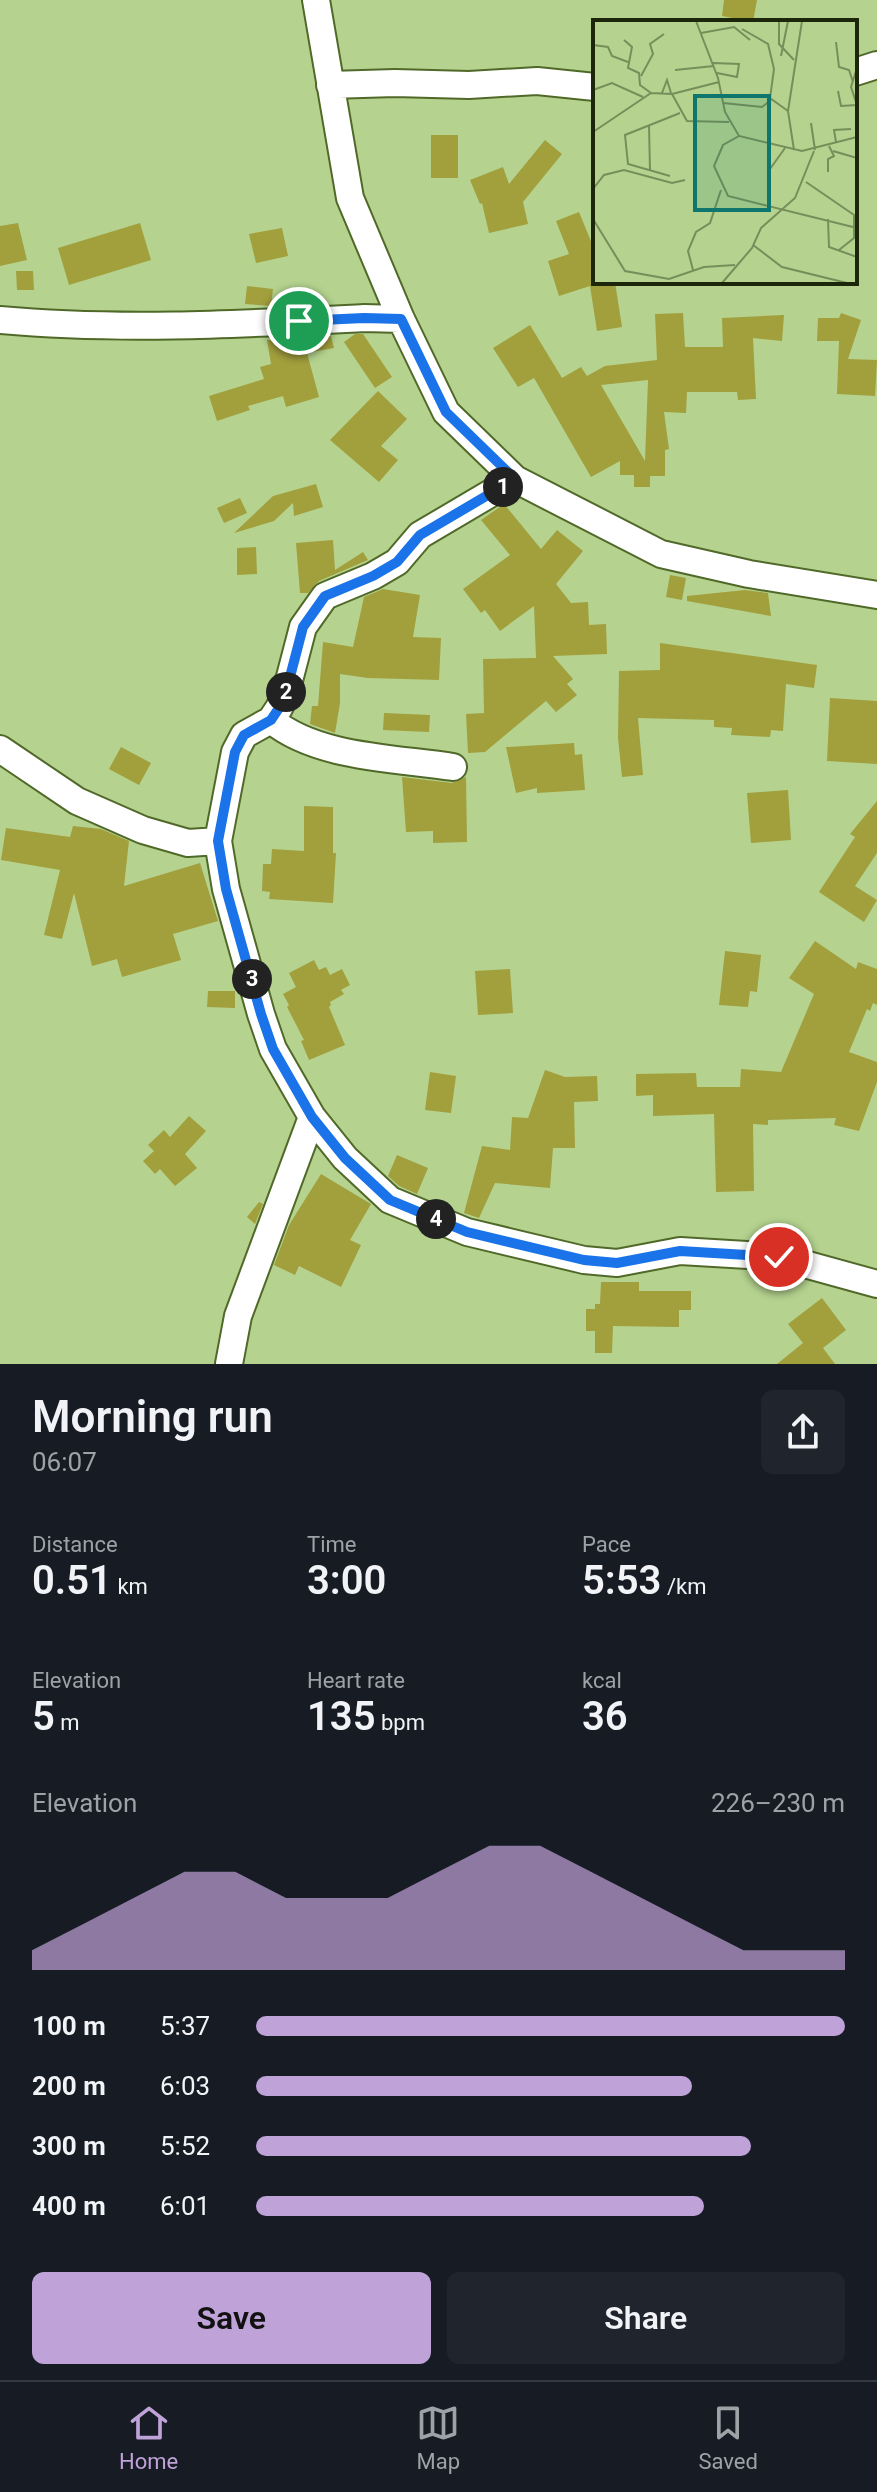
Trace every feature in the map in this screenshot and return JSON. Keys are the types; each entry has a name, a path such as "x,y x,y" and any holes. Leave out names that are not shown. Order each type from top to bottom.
{"street":[{"path":"316,0 350,198 401,319 446,412 515,479 661,554 749,574 877,595"},
{"path":"857,71 877,65"},
{"path":"330,85 469,85 537,81 593,87"},
{"path":"0,320 129,327 401,319"},
{"path":"515,479 420,535 397,562 373,576 325,596 303,627 285,696 271,720 244,735 235,752 218,841 226,889 273,1049 312,1117 345,1158 390,1200 467,1232 584,1260 617,1263 680,1251 779,1257 877,1284"},
{"path":"271,720 287,733 342,751 453,767"},
{"path":"0,749 77,801 143,830 188,843 218,841"},
{"path":"229,1364 238,1316 312,1117"}],"building":[{"path":"724,0 757,0 753,20 722,16"},
{"path":"431,135 458,135 458,178 431,178"},
{"path":"545,140 562,154 523,202 528,224 489,233 482,203 470,180 503,167 509,184"},
{"path":"579,212 593,246 593,284 615,284 622,327 597,331 590,286 559,296 548,261 569,254 556,221"},
{"path":"18,223 27,260 0,266 0,226"},
{"path":"140,223 151,260 69,285 58,248"},
{"path":"282,228 288,256 256,263 249,234"},
{"path":"16,271 33,271 34,290 17,290"},
{"path":"247,286 273,289 271,306 245,304"},
{"path":"683,313 685,347 723,347 722,318 784,315 782,341 753,338 756,399 738,400 737,392 687,392 686,413 664,412 669,449 665,450 665,476 650,476 650,487 634,487 634,475 620,475 620,461 591,477 534,378 518,387 493,348 530,325 562,378 581,367 587,376 605,366 657,360 655,314","holes":["648,380 645,461 601,385"]},
{"path":"841,313 861,320 848,359 877,360 875,396 837,394 839,341 817,341 818,318 839,318"},
{"path":"355,334 363,334 392,377 375,388 344,342"},
{"path":"331,336 334,348 307,353 319,397 286,407 283,396 248,406 250,410 217,421 209,396 264,379 260,367 271,364 267,340"},
{"path":"378,391 407,419 381,446 398,460 379,482 330,440"},
{"path":"316,484 323,507 294,516 293,503 274,521 234,533 273,496"},
{"path":"240,498 247,513 224,523 217,508"},
{"path":"504,504 541,549 557,530 583,551 556,584 571,603 588,602 589,625 606,624 607,654 553,656 573,679 567,684 577,695 556,712 546,701 485,752 468,753 466,714 484,713 483,659 536,658 534,606 500,631 485,610 481,613 463,589 510,555 481,520"},
{"path":"333,540 335,570 363,552 368,560 319,581 308,593 300,593 296,543"},
{"path":"256,547 257,574 237,575 237,548"},
{"path":"670,575 686,578 682,600 666,597"},
{"path":"383,589 420,595 413,637 441,638 439,680 340,674 340,703 335,733 310,724 312,706 318,706 323,642 353,647 364,597"},
{"path":"745,590 768,593 771,616 687,601 687,596"},
{"path":"660,643 817,665 814,688 786,684 783,731 771,730 770,737 731,735 732,728 714,727 714,720 638,718 643,775 622,777 618,738 619,671 660,670"},
{"path":"830,698 877,701 877,764 827,761"},
{"path":"384,713 430,715 429,732 383,730"},
{"path":"574,743 575,755 582,754 585,790 537,793 537,788 516,793 506,747"},
{"path":"121,747 151,763 139,785 109,769"},
{"path":"402,777 452,783 466,777 467,842 433,843 433,831 406,832"},
{"path":"788,790 791,840 751,843 747,793"},
{"path":"877,801 877,853 855,886 877,900 864,922 819,892 855,837 850,834"},
{"path":"304,806 333,807 333,853 336,853 333,903 269,899 270,892 262,891 263,864 271,864 272,849 304,851"},
{"path":"73,826 101,829 129,841 124,886 200,863 218,921 173,934 181,960 122,977 117,959 92,966 74,893 62,939 44,935 60,870 1,860 6,828 70,837"},
{"path":"815,941 856,969 858,962 877,969 877,1005 873,1003 870,1011 867,1009 849,1052 877,1062 877,1082 859,1131 834,1125 836,1118 768,1120 768,1125 753,1124 754,1191 716,1192 714,1114 653,1116 653,1095 636,1096 636,1074 696,1073 697,1087 740,1087 741,1069 781,1072 814,994 789,978"},
{"path":"725,951 761,955 757,992 750,991 748,1007 719,1005"},
{"path":"314,960 319,970 326,967 330,975 342,969 350,985 341,990 344,994 330,1002 329,1007 345,1045 309,1060 301,1041 304,1040 283,994 296,987 289,973"},
{"path":"510,969 513,1013 478,1015 475,971"},
{"path":"208,991 235,991 235,1008 207,1007"},
{"path":"545,1070 565,1077 597,1076 598,1101 574,1102 575,1148 553,1148 550,1188 495,1183 479,1218 464,1213 482,1146 510,1150 512,1117 528,1118"},
{"path":"430,1072 456,1076 451,1113 425,1110"},
{"path":"189,1116 206,1131 185,1154 197,1168 175,1186 160,1169 155,1174 143,1161 154,1151 148,1145 164,1130 170,1137"},
{"path":"397,1155 428,1168 417,1194 399,1186 388,1176"},
{"path":"321,1174 371,1204 350,1240 361,1245 341,1287 299,1266 295,1275 274,1265 289,1225"},
{"path":"259,1202 263,1204 255,1224 247,1217"},
{"path":"601,1282 639,1282 639,1291 691,1291 691,1310 679,1310 679,1327 613,1326 612,1353 595,1353 595,1331 586,1331 586,1309 595,1309 595,1304 600,1304"},
{"path":"822,1298 846,1330 823,1348 835,1364 777,1364 803,1343 788,1324"}],"route":[{"path":"299,321 401,319 446,412 515,479 420,535 397,562 373,576 325,596 303,627 279,708 271,720 244,735 235,752 218,841 226,889 273,1049 312,1117 345,1158 390,1200 467,1232 584,1260 617,1263 680,1251 779,1257"}]}
